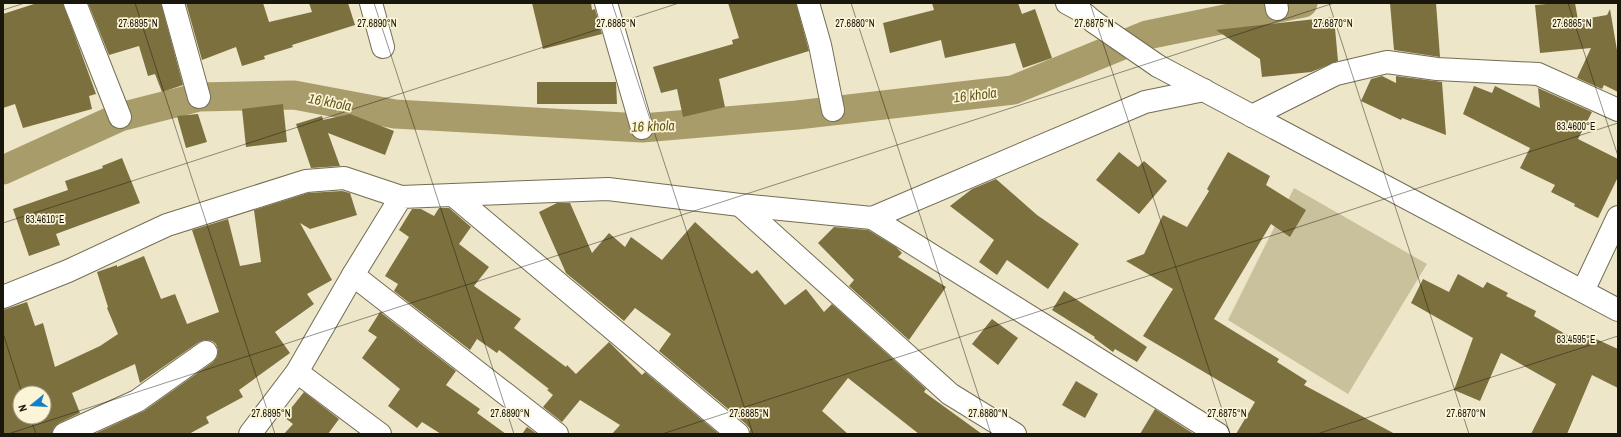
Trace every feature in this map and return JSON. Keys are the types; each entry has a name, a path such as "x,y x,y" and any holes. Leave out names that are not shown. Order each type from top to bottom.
{"street":[{"path":"75,3 120,118"},
{"path":"173,3 199,97"},
{"path":"370,3 383,47"},
{"path":"606,3 642,128"},
{"path":"808,3 820,45 833,110"},
{"path":"1081,10 1158,66 1618,310"},
{"path":"1252,116 1336,74 1386,62 1437,69 1538,74 1618,110"},
{"path":"872,218 1145,102 1204,90"},
{"path":"3,297 68,271 167,225 306,181 344,178 401,196 608,189 740,205 872,218 1218,434"},
{"path":"452,194 738,434"},
{"path":"250,434 297,372 401,196"},
{"path":"740,205 950,394 1015,434"},
{"path":"1583,291 1618,217"},
{"path":"353,275 557,434"},
{"path":"64,434 137,401 206,352"},
{"path":"297,372 380,434"}],"shaded area":[{"path":"1294,188 1427,264 1348,394 1228,320"}],"building":[{"path":"37,3 63,3 96,94 89,96 92,109 23,128 15,104 3,108 3,14"},
{"path":"88,3 161,3 183,85 162,92 155,74 148,76 139,46 109,55"},
{"path":"186,3 263,3 269,22 312,12 309,3 348,3 355,25 292,45 293,47 264,56 265,59 242,66 236,47 202,60"},
{"path":"532,3 591,3 592,10 595,9 602,34 543,49"},
{"path":"728,3 796,3 809,51 719,79 725,107 683,117 677,89 661,93 653,67 733,44 732,40 739,38"},
{"path":"932,3 1018,3 1022,14 1035,9 1052,58 1023,68 1015,43 945,58 941,40 890,53 883,23 934,10"},
{"path":"1390,3 1436,3 1440,57 1394,50"},
{"path":"1575,3 1578,20 1607,15 1610,9 1618,56 1618,92 1604,85 1602,89 1577,78 1591,48 1540,53 1535,5"},
{"path":"1334,17 1338,61 1311,72 1262,77 1260,59 1216,30"},
{"path":"1382,76 1396,83 1396,76 1442,82 1446,135 1402,118 1401,120 1361,101 1371,79"},
{"path":"537,82 616,82 617,104 537,104"},
{"path":"1474,86 1492,93 1495,86 1540,108 1538,88 1592,112 1578,139 1618,159 1618,177 1598,218 1551,192 1555,185 1520,168 1530,148 1463,114"},
{"path":"283,104 287,142 246,147 242,109"},
{"path":"198,114 207,142 186,148 177,116"},
{"path":"350,114 394,131 385,155 328,133 340,166 311,168 296,124 322,116 323,120"},
{"path":"1119,152 1138,167 1144,161 1167,181 1139,214 1096,180"},
{"path":"1228,152 1270,176 1266,185 1306,210 1290,237 1271,224 1214,319 1279,359 1277,362 1307,381 1304,385 1395,434 1236,434 1255,402 1143,336 1173,289 1126,261 1144,254 1163,215 1187,227 1209,191 1207,189"},
{"path":"122,158 140,203 56,234 60,245 29,256 13,209 68,190 65,181 103,168 102,166"},
{"path":"996,179 1037,215 1079,244 1048,289 1007,260 997,275 979,262 994,240 950,206 972,189"},
{"path":"342,191 350,193 357,215 310,229 300,223 332,280 307,294 314,304 275,332 290,353 239,390 243,397 206,417 209,423 189,434 94,434 144,411 213,362 217,357 218,350 216,344 212,341 205,340 199,342 140,383 135,364 72,393 80,413 59,423 54,427 52,434 3,434 3,310 27,302 35,326 43,323 55,367 100,346 118,334 107,308 108,307 97,272 117,265 117,267 144,256 161,299 175,294 187,324 219,312 192,230 228,219 240,266 261,262 254,210 308,193"},
{"path":"557,203 570,203 592,253 609,233 625,247 631,237 662,260 695,222 752,274 757,270 785,305 806,289 824,312 832,304 926,389 924,392 982,434 919,434 848,378 822,411 848,434 750,434 750,429 746,424 659,351 671,334 635,308 624,321 566,273 539,212"},
{"path":"439,208 449,208 471,227 459,244 489,267 474,286 521,319 514,328 566,367 567,365 576,374 609,342 642,375 645,372 719,434 612,434 620,425 580,400 562,422 543,407 553,395 547,390 549,389 499,350 497,353 477,339 470,350 394,291 398,284 385,276 409,237 399,230 412,209 421,209 434,216"},
{"path":"834,227 868,230 896,247 902,253 898,257 946,287 909,340 849,286 854,280 818,243"},
{"path":"1458,274 1483,288 1487,282 1508,293 1506,296 1536,311 1534,316 1581,343 1585,334 1618,349 1618,388 1592,375 1567,434 1531,434 1556,384 1501,353 1480,401 1454,390 1473,338 1411,303 1423,279 1449,292"},
{"path":"1064,291 1147,347 1137,362 1115,349 1113,352 1094,338 1095,337 1052,310"},
{"path":"380,312 456,371 446,385 480,409 477,413 506,434 441,434 422,422 417,428 388,406 400,389 362,358 377,337 368,331"},
{"path":"992,319 1018,338 998,365 972,344"},
{"path":"1076,381 1098,394 1085,418 1062,405"},
{"path":"304,392 339,419 328,434 284,434 293,424 284,417"},
{"path":"1155,409 1194,434 1140,434"},
{"path":"527,427 537,434 522,434"}],"waterway":[{"name":"16 khola","path":"3,170 120,117 199,97 294,95 395,114 642,128 797,115 1013,90 1147,35 1303,3"}]}
